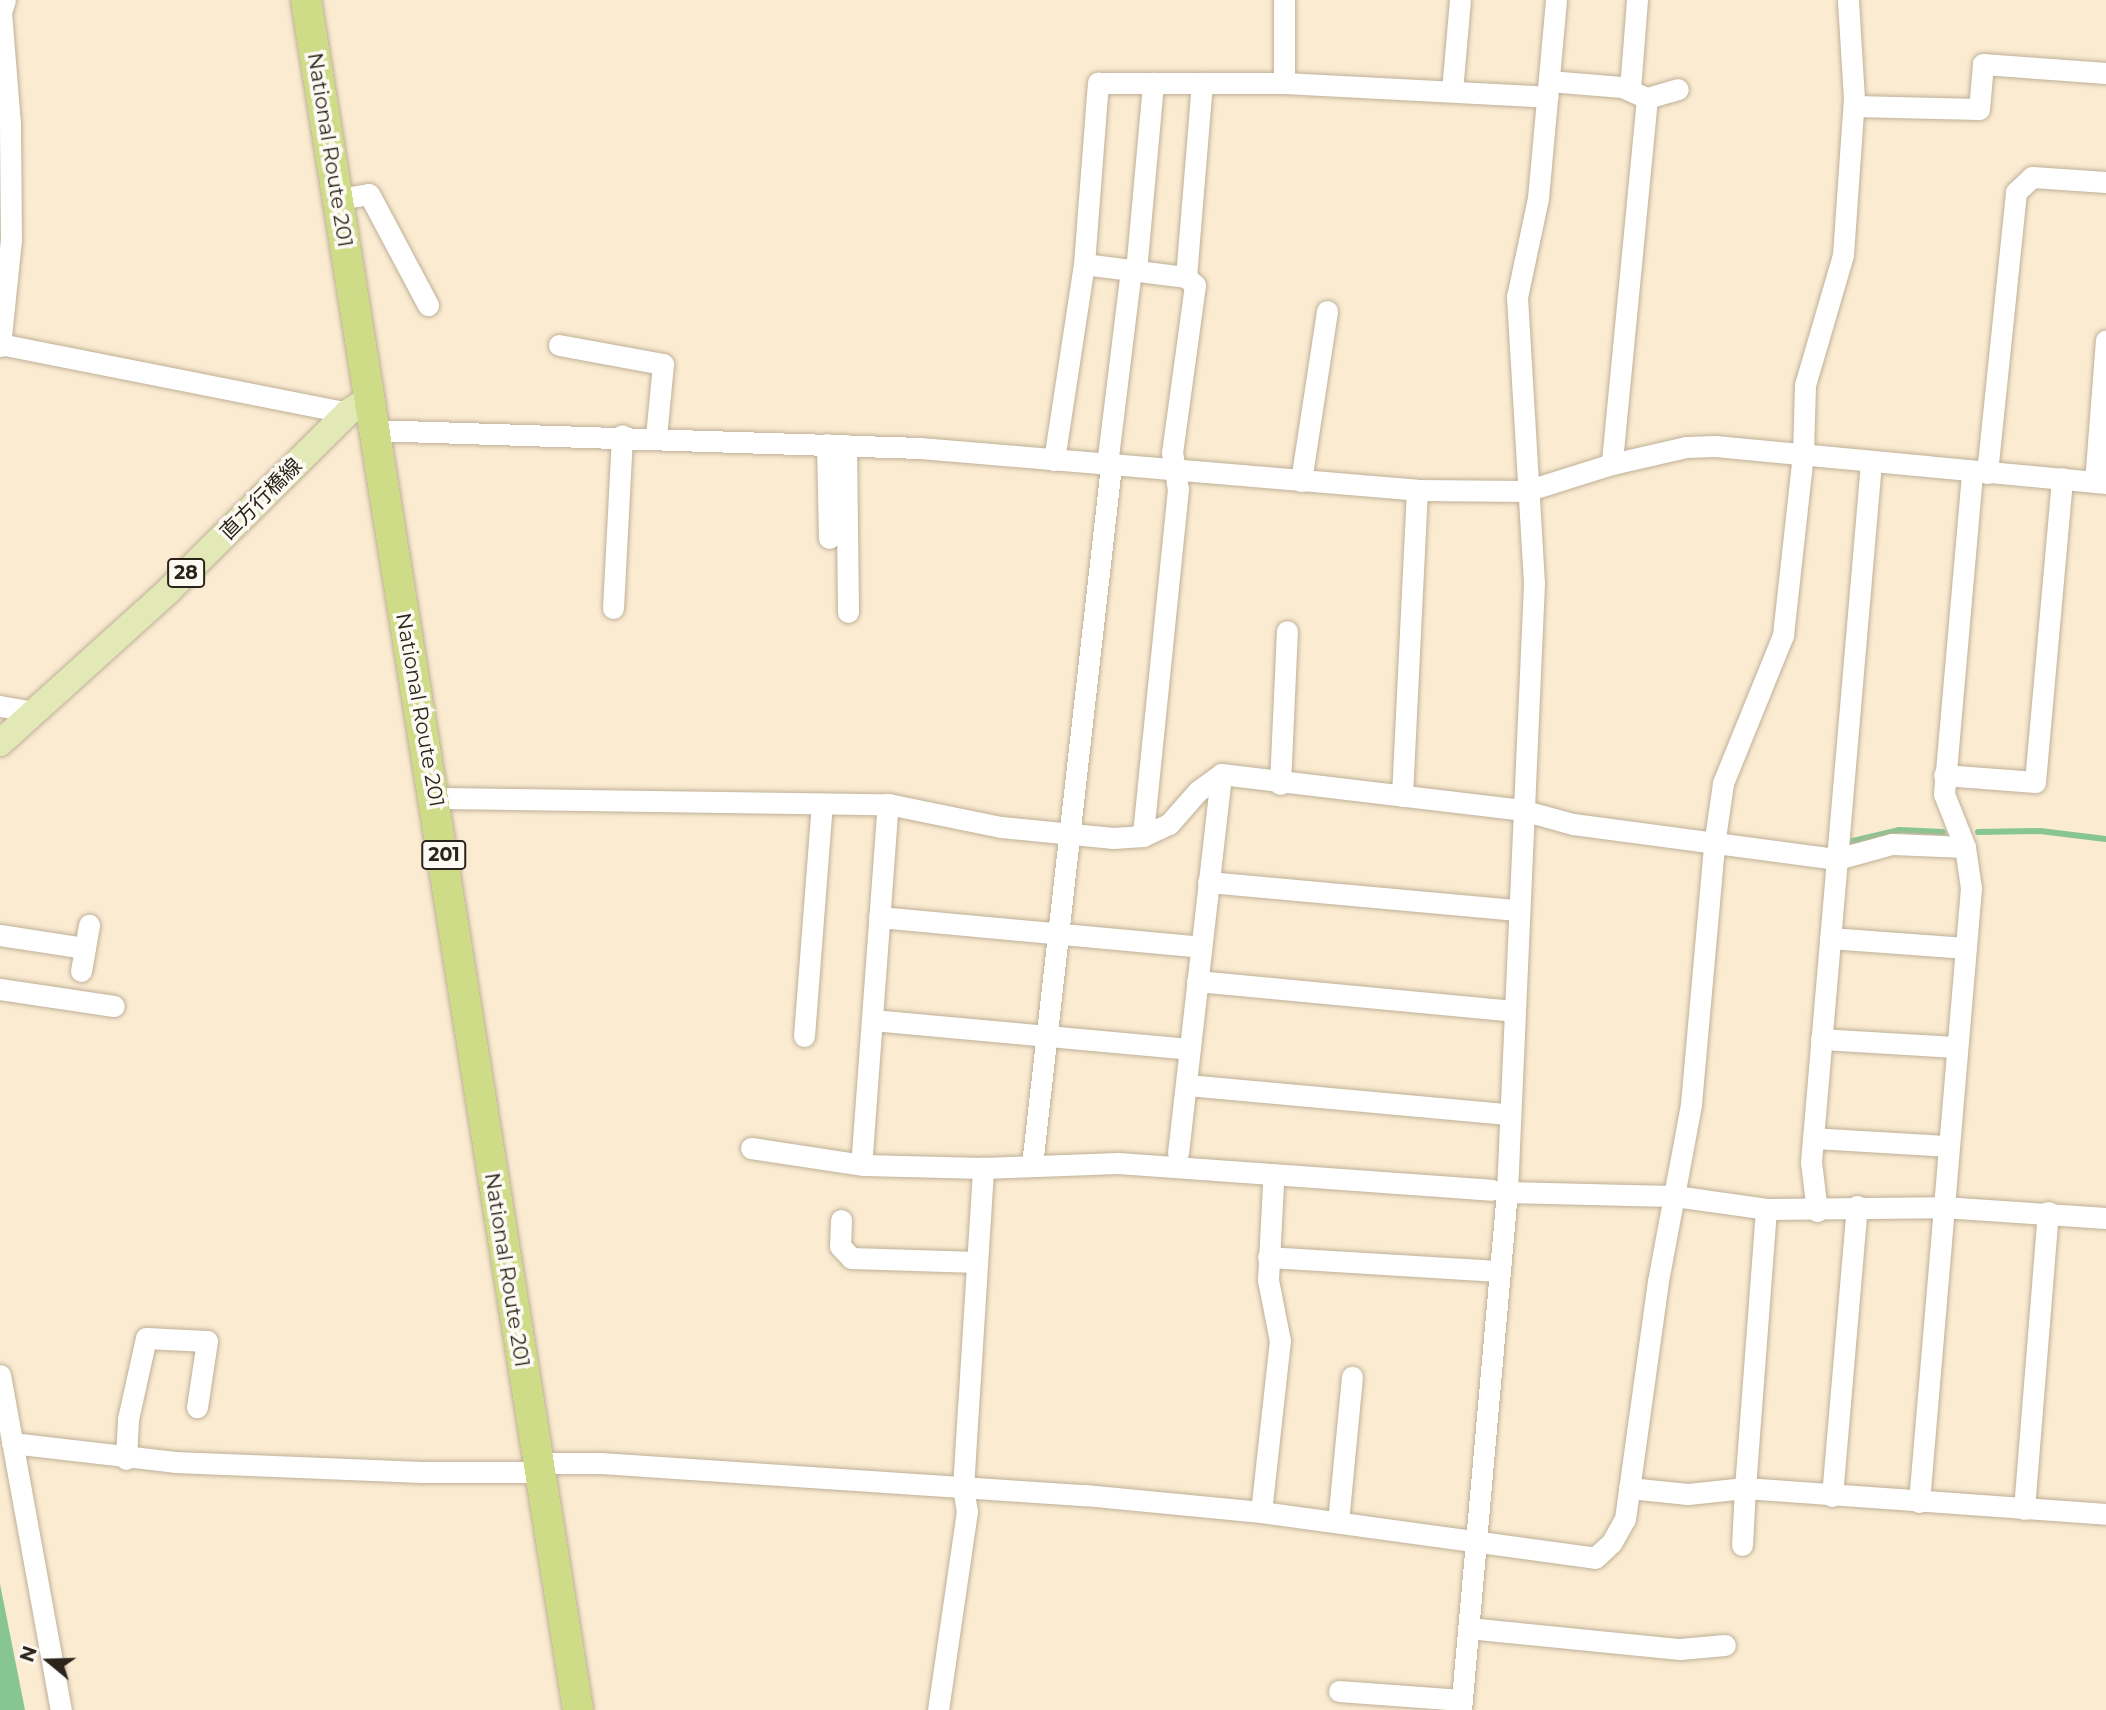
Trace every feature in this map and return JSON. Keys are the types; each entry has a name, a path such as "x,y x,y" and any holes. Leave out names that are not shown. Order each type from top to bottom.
{"highway":[{"name":"National Route 201","path":"306,0 338,199 358,406 372,430 436,797 536,1463 578,1710"}],"main road":[{"name":"直方行橋線","path":"0,743 168,591 358,406"}],"street":[{"path":"5,0 1,12 5,240 0,344 358,406"},
{"path":"1284,0 1284,83"},
{"path":"1452,91 1460,0"},
{"path":"1339,1691 1461,1705 1500,1271 1499,1191 1508,1114 1514,1011 1534,583 1526,491 1517,297 1538,198 1556,0"},
{"path":"1612,464 1639,93 1637,0"},
{"path":"12,1443 52,1445 126,1459 422,1472 526,1472 536,1463 600,1463 962,1488 1261,1512 1595,1558 1612,1542 1625,1519 1658,1281 1691,1104 1714,845 1723,782 1783,635 1803,453 1808,373 1843,255 1854,106 1848,0"},
{"path":"1854,106 1979,109 1983,64 2106,73"},
{"path":"1054,460 1084,264 1098,83 1284,83 1452,91 1549,89 1639,93 1678,89"},
{"path":"1033,1156 1153,83"},
{"path":"1185,277 1202,83"},
{"path":"1919,1502 1971,888 1965,847 1944,794 1944,775 2017,192 2032,177 2106,182"},
{"path":"338,199 369,194 428,305"},
{"path":"1084,264 1185,277 1195,285 1172,452 1177,471 1143,836"},
{"path":"1301,481 1327,311"},
{"path":"372,430 622,435 837,445 1417,490 1526,491 1612,464 1686,447 1803,453 1871,462 2101,482 2106,340"},
{"path":"559,345 663,364 656,437"},
{"path":"613,608 622,435"},
{"path":"829,538 837,445"},
{"path":"837,445 848,612"},
{"path":"1817,1211 1813,1138 1871,462"},
{"path":"1944,775 2035,782 2062,478"},
{"path":"1402,796 1417,490"},
{"path":"1280,784 1287,631"},
{"path":"0,706 35,712"},
{"path":"436,797 888,804 1070,836 1143,836 1170,824 1198,791 1220,774 1280,784 1522,810 1573,824 1714,845 1837,859 1892,844 1965,847"},
{"path":"1178,1153 1220,774"},
{"path":"804,1036 822,804"},
{"path":"862,1154 888,804"},
{"path":"1208,882 1518,910"},
{"path":"880,917 1201,947"},
{"path":"81,971 89,925"},
{"path":"0,935 85,948"},
{"path":"1830,938 1966,948"},
{"path":"1197,981 1514,1011"},
{"path":"0,989 114,1006"},
{"path":"872,1020 1190,1049"},
{"path":"1821,1039 1957,1047"},
{"path":"1187,1085 1508,1114"},
{"path":"1813,1138 1948,1146"},
{"path":"751,1149 864,1165 983,1168 1144,1164 1499,1191 1675,1196 1766,1209 1817,1211 1857,1206 1943,1207 2106,1218"},
{"path":"938,1710 960,1577 967,1512 962,1488 983,1168"},
{"path":"1261,1512 1280,1340 1268,1280 1273,1184"},
{"path":"1832,1496 1857,1206"},
{"path":"1742,1545 1766,1209"},
{"path":"2024,1509 2048,1212"},
{"path":"841,1220 840,1246 851,1258 977,1262"},
{"path":"1268,1257 1500,1271"},
{"path":"126,1459 128,1419 146,1338 207,1341 197,1407"},
{"path":"0,1375 61,1710"},
{"path":"1338,1522 1352,1377"},
{"path":"1629,1488 1688,1494 1745,1488 2106,1514"},
{"path":"1468,1628 1680,1649 1725,1645"}],"shaded area":[{"path":"0,1584 25,1710 0,1710"}],"waterway":[{"path":"1853,841 1899,830 1943,832"},
{"path":"1978,832 2040,831 2106,839"}]}
